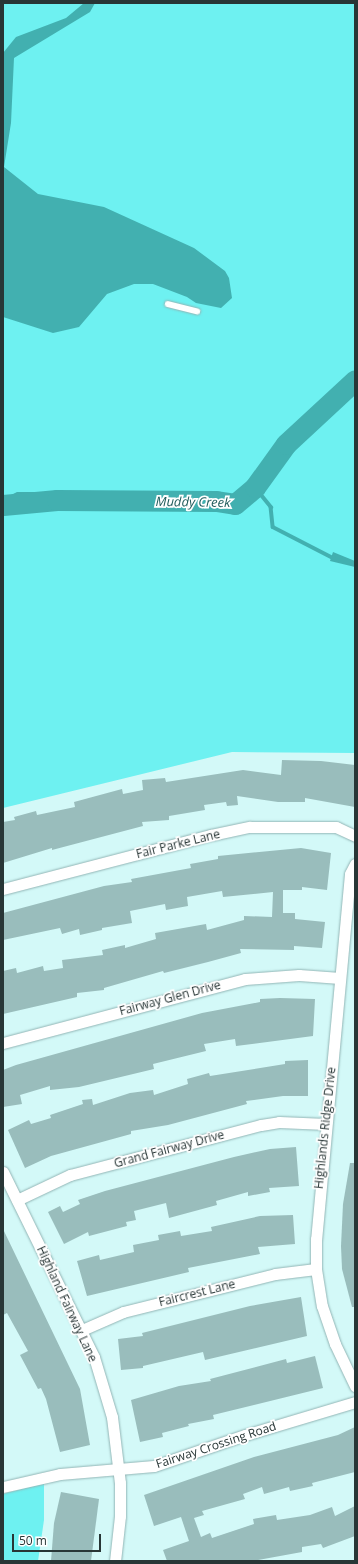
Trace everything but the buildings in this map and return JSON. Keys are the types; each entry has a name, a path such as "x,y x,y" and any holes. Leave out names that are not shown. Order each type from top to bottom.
{"street":[{"name":"Fair Parke Lane","path":"3,889 203,837 250,827 336,827 355,836"},
{"name":"Highlands Ridge Drive","path":"355,864 350,874 317,1207 316,1269 322,1306 335,1344 355,1386"},
{"name":"Fairway Glen Drive","path":"3,1043 245,978 299,974 340,978"},
{"name":"Grand Fairway Drive","path":"17,1200 70,1175 261,1125 279,1122 326,1124"},
{"name":"Highland Fairway Lane","path":"3,1172 82,1330 94,1358 112,1417 119,1470 120,1516 115,1561"},
{"name":"Faircrest Lane","path":"82,1330 123,1312 275,1274 316,1269"},
{"name":"Fairway Crossing Road","path":"3,1487 60,1474 154,1466 245,1435 355,1402"}],"lane":[{"path":"168,304 197,311"}],"shaded area":[{"path":"3,3 355,3 355,753 232,752 3,808"},
{"path":"84,3 95,3 90,12 14,58 11,123 4,167 38,194 104,207 194,248 225,271 229,278 232,298 221,308 196,303 187,297 153,284 134,284 107,294 79,327 53,333 3,317 3,53 16,37 66,18"},
{"path":"17,492 59,492 56,509 20,508 3,514 3,499"},
{"path":"333,552 355,561 355,567 330,561"},
{"path":"44,1483 44,1520 38,1561 3,1561 3,1494"}],"waterway":[{"name":"Muddy Creek","path":"3,505 57,500 216,501 235,504 255,487 286,444 355,380"},
{"path":"255,487 271,507 273,527 335,559"}]}
